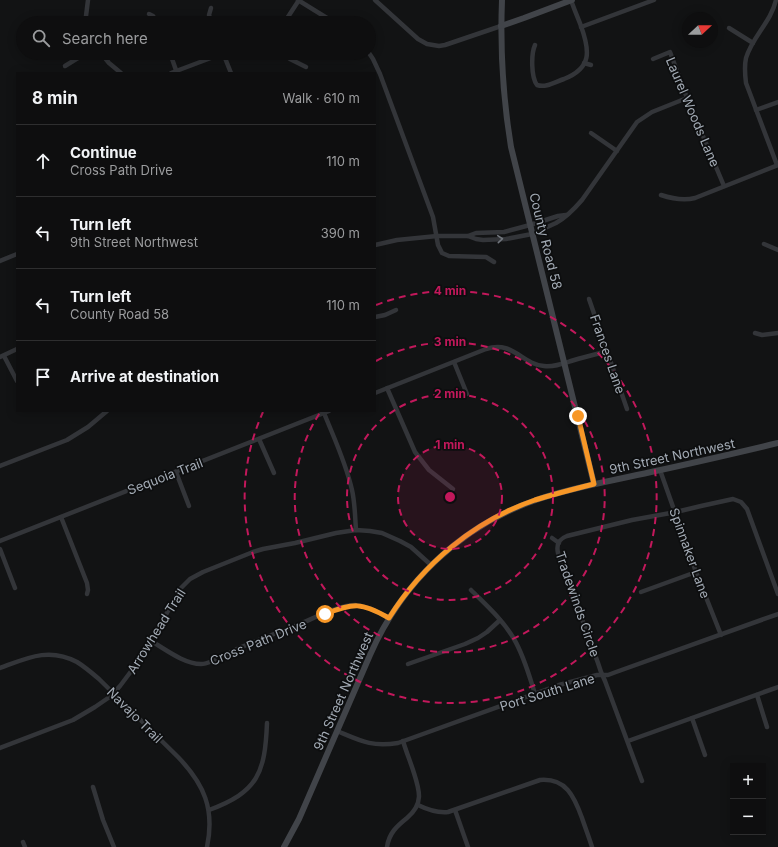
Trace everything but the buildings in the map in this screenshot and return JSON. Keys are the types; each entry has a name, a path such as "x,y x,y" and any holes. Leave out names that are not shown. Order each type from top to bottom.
{"street":[{"path":"86,16 88,0"},
{"path":"288,16 298,0 324,16"},
{"path":"375,0 418,39 427,44 438,46 445,46 572,0 587,51 584,63 580,70 570,76 547,85 539,86 536,84 534,78 532,54 535,45"},
{"name":"County Road 58","path":"502,0 502,70 507,118 514,158 594,484"},
{"path":"581,27 654,0"},
{"path":"661,195 676,200 691,199 778,165 746,83 745,75 746,58 753,43 772,13 776,0"},
{"path":"209,16 211,8"},
{"path":"149,14 153,16"},
{"path":"729,28 753,43"},
{"name":"Laurel Woods Lane","path":"653,59 670,52 687,98 724,186"},
{"path":"65,66 75,60"},
{"path":"107,60 120,72"},
{"path":"173,60 177,72 207,60"},
{"path":"226,60 231,72"},
{"path":"292,60 306,67"},
{"path":"373,60 388,95 433,217 438,245 442,253 449,256 486,257 494,262"},
{"path":"584,63 591,65"},
{"path":"468,236 476,239 506,239 532,234 560,220 578,205 588,193 616,151 641,119 652,112 687,98"},
{"path":"756,110 778,102"},
{"path":"591,133 616,151"},
{"path":"376,245 411,238 468,236 504,232 566,215"},
{"path":"764,244 778,250"},
{"path":"0,261 16,254"},
{"name":"Frances Lane","path":"589,299 627,409"},
{"path":"376,318 396,310"},
{"path":"755,333 762,335 778,332"},
{"path":"376,393 486,349 498,347 509,349 539,366 564,364 607,351"},
{"path":"16,349 2,356 16,380"},
{"path":"454,362 467,394"},
{"path":"387,388 415,452 429,470 453,489"},
{"path":"0,466 67,440 88,427 106,412"},
{"path":"324,413 343,461 352,491 356,530"},
{"name":"Sequoia Trail","path":"0,541 324,413"},
{"path":"259,439 274,473"},
{"name":"9th Street Northwest","path":"284,847 299,819 375,643 389,618 410,588 431,565 448,550 468,535 506,512 542,498 594,484 778,444"},
{"name":"Spinnaker Lane","path":"660,470 696,572 721,635"},
{"path":"176,472 189,506"},
{"name":"Tradewinds Circle","path":"642,781 558,553 557,547 561,538 632,520 733,499 741,502 749,514 778,594"},
{"path":"61,517 87,583 87,594"},
{"name":"Arrowhead Trail","path":"0,748 73,720 107,699 126,679 151,641 181,588 186,582 197,575 263,549 356,530 382,533 400,541 416,551 431,565"},
{"path":"552,538 558,543"},
{"path":"0,549 15,588"},
{"path":"641,592 696,572"},
{"path":"471,590 500,620 517,643 535,694"},
{"name":"Cross Path Drive","path":"151,641 182,659 189,662 202,664 346,606 354,605 368,607 389,618"},
{"name":"Port South Lane","path":"337,731 368,743 398,743 559,685 608,675 778,614"},
{"path":"408,664 478,638 500,620"},
{"name":"Navajo Trail","path":"0,668 37,655 50,654 78,662 87,668 189,768 201,786 209,810 210,827 207,847"},
{"path":"628,741 778,687"},
{"path":"757,695 767,727"},
{"path":"692,718 705,755"},
{"path":"209,810 236,798 252,783 257,776 262,766 265,752 267,723"},
{"path":"386,847 394,829 409,816 418,805 420,799 419,791 403,741"},
{"path":"418,805 437,812 444,812 455,810 535,782 544,780 554,781 566,788 573,797 592,847"},
{"path":"92,787 114,847"},
{"path":"455,810 468,847"}],"route":[{"path":"325,614 354,605 368,607 389,618 414,582 448,550 473,531 506,512 526,504 594,484 578,416"}]}
